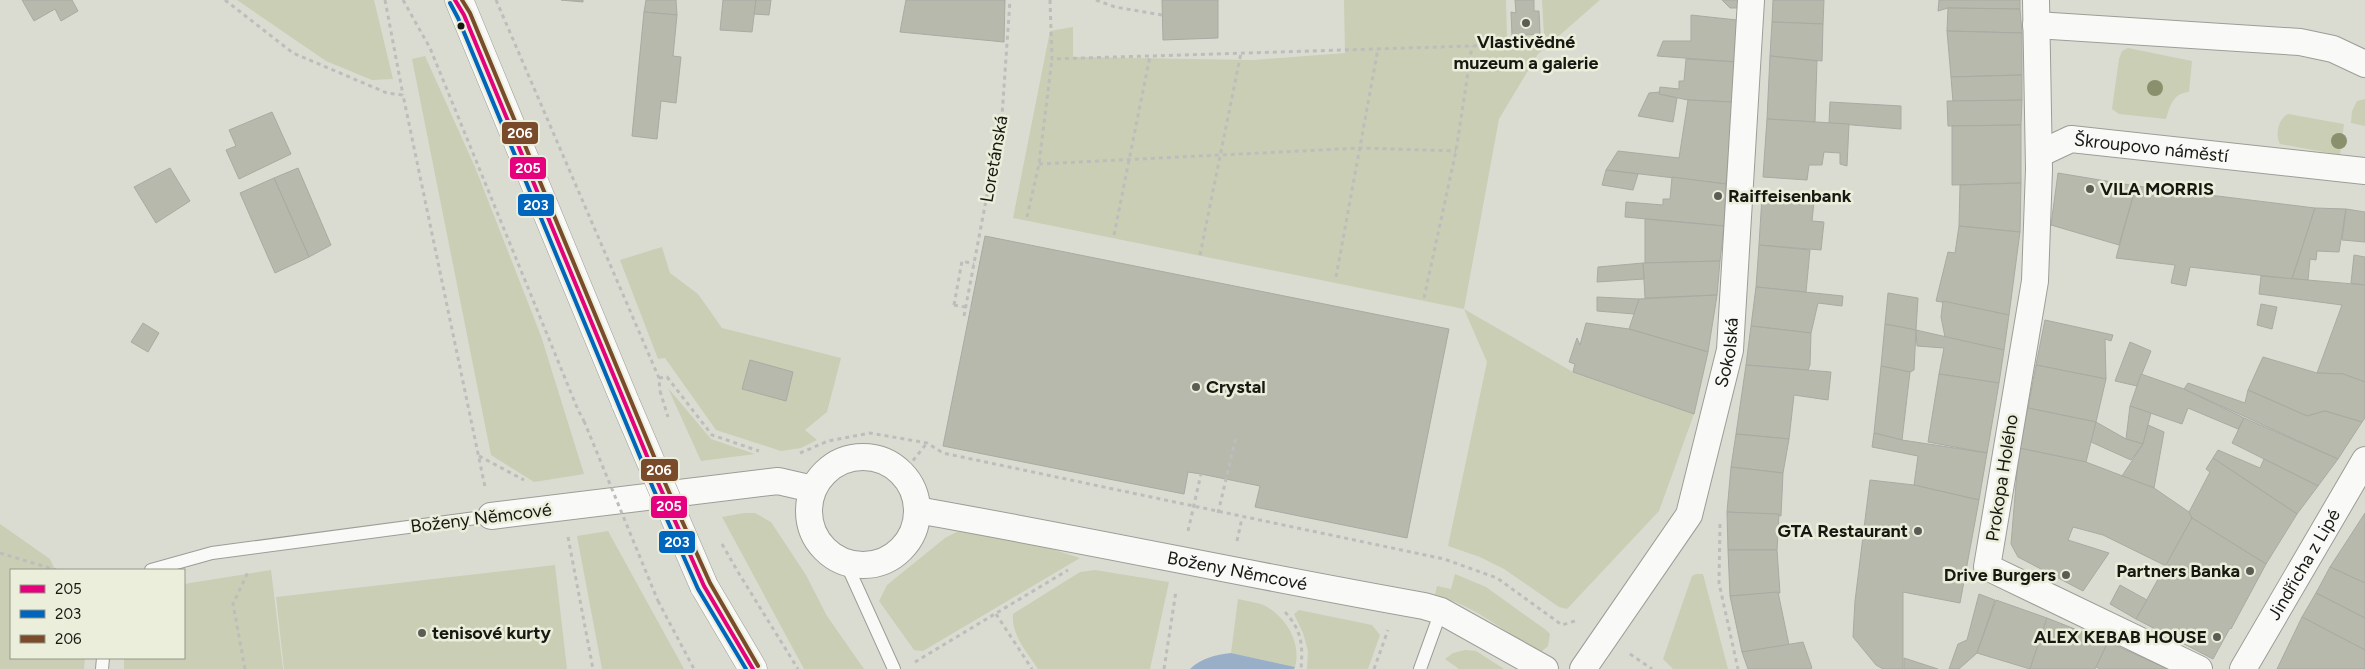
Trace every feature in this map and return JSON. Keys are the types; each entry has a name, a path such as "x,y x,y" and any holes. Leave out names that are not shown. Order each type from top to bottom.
{"main road":[{"path":"459,5 704,586 753,669"}],"street":[{"name":"Sokolská","path":"1583,669 1688,515 1730,350 1751,0"},
{"path":"2039,154 2036,13 2300,42 2333,49 2365,64"},
{"name":"Škroupovo náměstí","path":"2039,154 2071,139 2365,171"},
{"name":"Prokopa Holého","path":"2039,154 2035,281 1987,568 2200,669"},
{"path":"872,457 889,463 903,473 913,488 917,510 916,524 910,540 898,554 882,563 864,566 846,563 830,555 818,542 810,525 809,506 813,489 823,474 837,463 854,458 872,457"},
{"name":"Jindřicha z Lipé","path":"2243,669 2365,460"},
{"name":"Boženy Němcové","path":"491,516 755,482 778,481 813,489"},
{"name":"Boženy Němcové","path":"917,510 1106,544 1231,572 1440,611 1545,669"}],"lane":[{"name":"Boženy Němcové","path":"155,569 212,553 491,516"},
{"path":"846,563 894,669"},
{"path":"1420,669 1440,611"}],"path":[{"path":"225,0 293,53 387,93 403,95"},
{"path":"385,0 491,516"},
{"path":"403,0 430,48 658,601 694,669"},
{"path":"496,0 659,378 660,391"},
{"name":"Loretánská","path":"964,316 1002,116 1010,0"},
{"path":"1028,217 1039,164 1052,59 1050,0"},
{"path":"1096,0 1115,7 1162,15"},
{"path":"1052,59 1472,46 1537,42"},
{"path":"1424,298 1456,151 1472,46"},
{"path":"1336,277 1378,49"},
{"path":"1200,254 1241,53"},
{"path":"1114,235 1131,159 1150,56"},
{"path":"1039,164 1361,148 1456,151"},
{"path":"971,308 954,305 962,261 974,264"},
{"path":"659,378 667,377 712,435 763,452"},
{"path":"828,441 870,433 927,443 942,453 1218,513 1444,559 1497,578 1562,625 1584,619 1652,669"},
{"path":"1218,513 1236,436"},
{"path":"903,473 927,443"},
{"path":"478,455 530,484"},
{"path":"1194,507 1202,474"},
{"path":"1720,516 1719,583 1738,669"},
{"path":"567,531 593,669"},
{"path":"245,669 233,604 259,547"},
{"path":"0,553 53,569"},
{"path":"912,664 1074,566"},
{"path":"738,572 798,669"},
{"path":"1280,606 1292,620 1303,645 1301,669"},
{"path":"996,614 1032,669"},
{"path":"1374,669 1389,627"}],"green space":[{"path":"237,0 374,0 393,79 372,80 326,61"},
{"path":"1344,0 1506,0 1507,37 1544,35 1542,0 1600,0 1538,54 1499,119 1464,309 1013,218 1050,31 1073,27 1073,57 1253,60 1345,53"},
{"path":"2128,48 2192,61 2189,92 2179,95 2173,101 2166,119 2119,114 2112,109 2119,59 2122,51"},
{"path":"425,56 475,167 541,336 584,474 534,482 491,455 412,59"},
{"path":"2365,99 2365,126 2351,123 2352,111 2357,101"},
{"path":"2288,114 2344,124 2340,155 2280,144 2278,128"},
{"path":"662,247 670,273 698,294 722,328 841,358 827,412 805,430 817,440 801,448 781,451 716,430 665,358 658,359 620,260"},
{"path":"1464,309 1573,372 1694,414 1659,511 1567,609 1559,607 1504,569 1480,557 1448,546 1487,362"},
{"path":"668,388 711,439 755,454 701,461"},
{"path":"755,513 771,522 806,575 827,616 864,669 804,669 722,517"},
{"path":"0,524 50,559 55,569 10,569 10,659 85,659 84,669 0,669"},
{"path":"972,524 1080,558 923,651 914,650 879,601 887,585 945,538"},
{"path":"608,531 684,669 602,669 577,536"},
{"name":"tenisové kurty","path":"555,565 567,669 284,669 276,597"},
{"path":"271,570 283,669 124,669 124,659 185,659 185,584"},
{"path":"1095,570 1169,582 1150,669 1038,669 1017,636 1013,614 1080,572"},
{"path":"1455,574 1486,587 1546,630 1550,634 1548,646 1541,652 1465,606 1435,595 1437,586 1451,589"},
{"path":"1703,574 1728,669 1673,669 1663,659 1692,576"},
{"path":"1238,599 1261,604 1270,609 1284,622 1294,639 1297,658 1295,667 1231,653"},
{"path":"1299,610 1372,625 1380,635 1368,669 1307,669 1308,651 1303,633 1294,614"},
{"path":"1465,650 1476,651 1504,669 1459,669 1445,659 1453,653"}],"water":[{"path":"1231,653 1295,667 1294,669 1190,669 1199,662 1209,658"}],"building":[{"path":"22,0 72,0 78,11 61,21 55,9 34,21"},
{"path":"561,0 583,0 583,2"},
{"path":"646,0 676,0 677,15 644,12"},
{"path":"723,0 756,0 752,32 720,30"},
{"path":"756,0 771,0 769,15 754,14"},
{"path":"906,0 1005,0 1004,42 900,32"},
{"path":"1162,0 1218,0 1218,38 1163,40"},
{"name":"Vlastivědné muzeum a galerie","path":"1515,0 1534,0 1534,11 1539,11 1540,34 1512,36 1511,12 1516,13"},
{"path":"1722,0 1739,0 1739,8 1730,8"},
{"path":"1773,0 1824,0 1823,24 1772,22"},
{"path":"1939,0 2020,0 2020,9 1948,8 1938,11"},
{"path":"1948,8 2020,9 2022,33 1947,31"},
{"path":"644,12 677,15 673,56 681,57 676,103 661,101 657,139 632,136"},
{"path":"1691,15 1737,20 1737,62 1657,56 1663,41 1691,41"},
{"path":"1772,22 1823,24 1822,61 1770,56"},
{"path":"1947,31 2022,33 2022,75 1951,77"},
{"path":"1770,56 1817,61 1815,122 1767,119"},
{"path":"1686,59 1737,62 1733,102 1688,100 1659,94 1660,87 1679,89 1679,81 1684,81"},
{"path":"2022,75 2022,100 1953,102 1951,77"},
{"path":"1660,92 1659,94 1677,98 1673,122 1638,116 1649,93"},
{"path":"1688,100 1733,102 1726,184 1606,170 1618,151 1679,158"},
{"path":"2022,100 2021,125 1948,126 1947,101"},
{"path":"1830,102 1901,106 1901,129 1829,123"},
{"path":"272,112 291,154 239,179 226,150 236,146 229,130"},
{"path":"1767,119 1849,124 1847,166 1840,164 1840,153 1824,152 1822,165 1809,165 1807,180 1763,177"},
{"path":"2021,125 2021,183 1952,185 1952,126"},
{"path":"170,168 190,201 156,223 134,187"},
{"path":"298,168 331,245 309,257 274,178"},
{"path":"1606,170 1638,174 1633,190 1602,185"},
{"path":"2058,173 2136,186 2119,245 2051,225"},
{"path":"1672,177 1726,184 1724,226 1625,217 1626,202 1663,205 1663,199 1670,199"},
{"path":"274,178 309,257 275,273 240,193"},
{"path":"2021,183 2020,232 1959,226 1960,185"},
{"path":"2136,186 2315,208 2292,279 2190,267 2186,286 2171,283 2175,265 2116,258"},
{"path":"1762,196 1814,201 1812,221 1824,222 1821,250 1759,245"},
{"path":"2315,208 2346,209 2339,252 2317,251 2316,260 2310,259 2308,280 2292,279"},
{"path":"2346,209 2365,212 2365,242 2342,240"},
{"path":"1645,219 1724,226 1720,261 1645,263"},
{"path":"1959,226 2020,232 2009,315 1936,301 1948,252 1955,253"},
{"name":"Crystal","path":"985,236 1449,329 1407,538 1255,507 1260,486 1201,474 1188,472 1184,494 943,446"},
{"path":"1759,245 1810,250 1806,292 1756,287"},
{"path":"2354,255 2365,257 2365,285 2351,283"},
{"path":"1720,261 1717,295 1645,298 1643,263"},
{"path":"1643,263 1644,279 1597,282 1598,267"},
{"path":"2261,276 2365,285 2365,382 2343,374 2317,373 2342,305 2259,294"},
{"path":"1756,287 1843,296 1842,306 1818,303 1811,333 1751,326"},
{"path":"1888,293 1918,298 1916,330 1885,324"},
{"path":"1717,295 1708,352 1629,329 1639,299"},
{"path":"1597,297 1639,299 1634,314 1597,311"},
{"path":"1943,301 2009,315 2004,350 1945,337 1941,317"},
{"path":"2261,304 2277,307 2272,329 2257,325"},
{"path":"2045,320 2113,335 2111,341 2105,339 2106,379 2036,365"},
{"path":"143,323 159,333 148,352 131,342"},
{"path":"1586,323 1629,329 1708,352 1694,414 1573,372 1575,364 1569,362 1577,338 1580,345"},
{"path":"1885,324 1916,330 1914,370 1910,372 1881,366"},
{"path":"1751,326 1811,333 1810,365 1808,370 1746,365"},
{"path":"1916,330 2004,350 1999,383 1939,374 1944,348 1917,346"},
{"path":"2130,342 2151,351 2137,386 2115,381"},
{"path":"2263,357 2317,373 2343,374 2365,382 2365,418 2362,422 2325,411 2307,416 2248,390"},
{"path":"750,360 793,372 786,401 742,389"},
{"path":"1746,365 1831,372 1828,400 1794,395 1789,439 1736,434"},
{"path":"2036,365 2106,379 2096,422 2028,408"},
{"path":"1881,366 1910,372 1902,440 1874,433"},
{"path":"1939,374 1999,383 1987,453 1928,442"},
{"path":"2141,374 2184,389 2244,418 2238,429 2188,408 2182,424 2130,406"},
{"path":"2188,383 2245,403 2248,390 2307,416 2325,411 2362,422 2338,459 2184,389"},
{"path":"2130,406 2151,413 2143,444 2126,439"},
{"path":"2028,408 2096,422 2086,462 2019,448"},
{"path":"2244,418 2338,459 2318,486 2232,443"},
{"path":"2096,422 2126,439 2143,444 2131,460 2091,442"},
{"path":"2148,425 2164,432 2154,488 2122,476 2143,444"},
{"path":"1874,433 1902,440 1987,453 1979,500 1914,485 1918,456 1872,447"},
{"path":"1736,434 1789,439 1783,473 1731,467"},
{"path":"2019,448 2086,462 2154,488 2189,512 2192,518 2166,566 2103,535 2073,527 2068,540 2109,553 2083,591 2018,557 2011,544"},
{"path":"2218,450 2260,468 2264,459 2318,486 2297,514 2213,458"},
{"path":"2213,458 2297,514 2266,564 2192,518 2189,512 2210,472 2206,469"},
{"path":"1731,467 1783,473 1781,516 1727,512"},
{"path":"1870,480 1914,485 1979,500 1960,603 1903,592 1903,669 1883,669 1876,665 1853,637 1855,601"},
{"path":"1727,512 1779,514 1777,550 1728,550"},
{"path":"2365,513 2365,583 2330,567"},
{"path":"2192,518 2266,564 2213,659 2136,619"},
{"path":"1728,550 1777,550 1780,593 1730,596"},
{"path":"2330,567 2365,583 2365,618 2316,593"},
{"path":"2120,585 2147,600 2136,619 2110,604"},
{"path":"1778,592 1789,645 1742,652 1730,596"},
{"path":"2316,593 2365,618 2365,650 2302,617"},
{"path":"1979,594 1995,600 1977,653 1959,669 1949,669 1958,644 1967,640"},
{"path":"1996,600 2047,618 2030,669 1977,653"},
{"path":"2302,617 2365,650 2365,669 2277,669"},
{"path":"2047,618 2108,642 2095,669 2030,669"},
{"path":"1803,642 1812,668 1810,669 1748,669 1742,652"},
{"path":"2108,642 2168,669 2100,669 2096,667"},
{"path":"1904,658 1938,669 1904,669"}],"transit line":[{"name":"205","path":"455,0 464,15 659,485 704,586 753,669"},
{"name":"206","path":"462,0 470,13 665,483 710,583 758,666"},
{"name":"203","path":"450,3 458,18 653,488 698,589 746,669"}],"place":[{"name":"Vlastivědné muzeum a galerie","path":"1526,23"},
{"name":"VILA MORRIS","path":"2090,189"},
{"name":"Raiffeisenbank","path":"1718,196"},
{"name":"Crystal","path":"1196,387"},
{"name":"GTA Restaurant","path":"1918,531"},
{"name":"Partners Banka","path":"2250,571"},
{"name":"Drive Burgers","path":"2066,575"},
{"name":"tenisové kurty","path":"422,633"},
{"name":"ALEX KEBAB HOUSE","path":"2217,637"}]}
